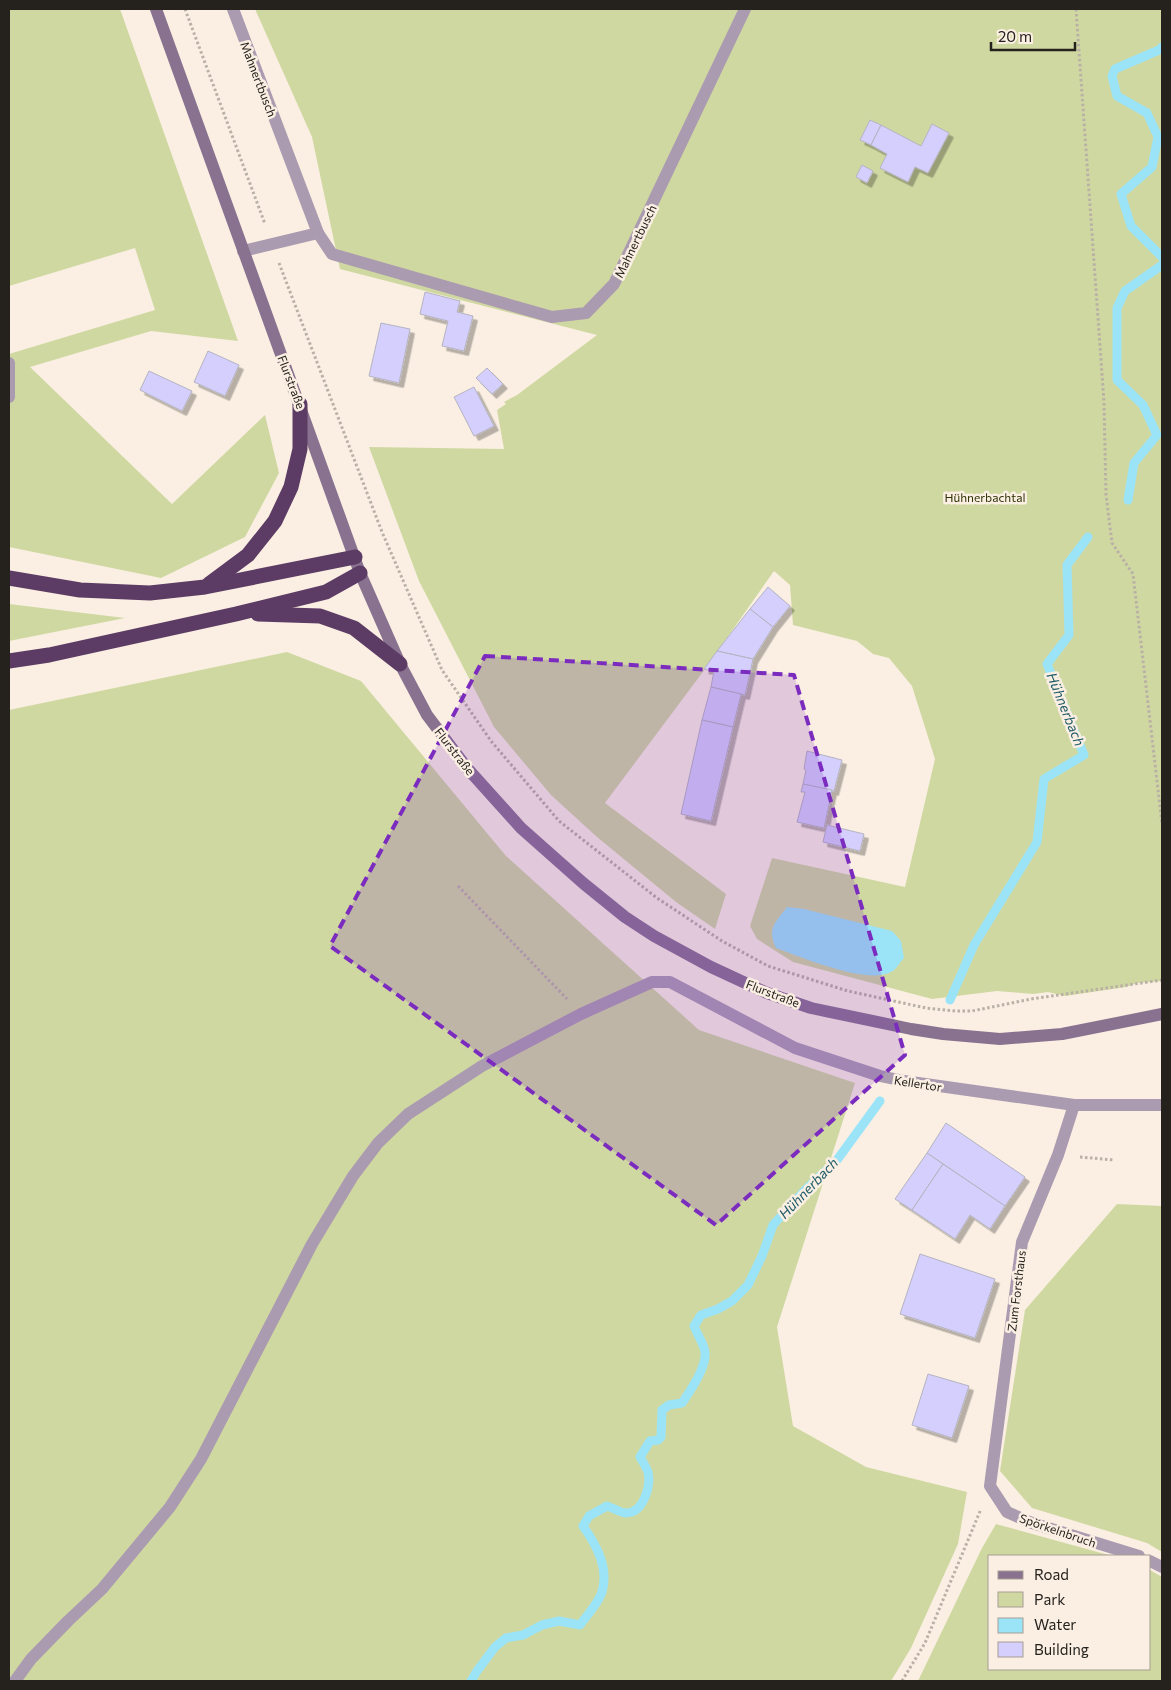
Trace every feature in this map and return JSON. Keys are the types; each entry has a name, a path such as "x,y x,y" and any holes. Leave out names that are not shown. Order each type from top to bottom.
{"highway":[{"path":"205,587 248,556 275,521 290,487 300,449 300,404"},
{"path":"9,578 80,590 150,593 205,587 354,557"},
{"path":"9,661 48,655 236,614 326,592 360,573"},
{"path":"236,614 320,616 354,628 400,664"}],"main road":[{"name":"Flurstraße","path":"156,9 354,557 400,664 433,722 467,768 521,828 583,883 625,917 654,936 711,967 759,989 811,1008 911,1029 1000,1039 1062,1034 1162,1014"}],"street":[{"name":"Mahnertbusch","path":"233,9 318,232 332,254 552,317 586,313 614,284 745,9"},
{"path":"243,252 318,232"},
{"path":"9,363 9,397"},
{"name":"Kellertor","path":"15,1681 31,1659 102,1589 170,1507 201,1459 312,1244 353,1176 378,1143 408,1114 441,1092 482,1066 581,1014 652,982 670,982 795,1048 880,1076 1074,1105 1162,1105"},
{"name":"Zum Forsthaus","path":"990,1486 1022,1242 1058,1155 1074,1105"},
{"name":"Spörkelnbruch","path":"990,1486 1007,1512 1015,1516 1032,1524 1136,1555"}],"path":[{"path":"186,9 272,244 382,532 442,670 491,741 559,822 657,898 722,941 768,966 848,991 926,1008 972,1011 1031,999 1162,980"},
{"path":"1076,9 1104,402 1106,495 1112,543 1133,574 1162,824"},
{"path":"458,886 581,1014"},
{"path":"1058,1155 1114,1160"},
{"path":"902,1681 925,1643 990,1486"}],"highlighted area":[{"path":"485,656 794,675 905,1055 716,1225 330,946"}],"green space":[{"path":"9,9 120,9 238,341 151,331 30,367 172,504 265,415 279,473 245,537 161,578 9,547 9,354 155,310 135,248 9,286"},
{"name":"Hühnerbachtal","path":"255,9 1162,9 1162,981 1137,983 1126,987 1065,996 1048,992 1033,994 997,991 932,999 793,962 757,939 750,926 772,858 905,887 935,759 912,686 889,658 873,654 857,641 793,625 790,585 774,571 708,665 605,803 726,894 715,929 676,902 597,837 551,795 494,727 419,581 369,447 504,449 497,410 506,404 504,402 517,395 597,335 340,269 312,137"},
{"path":"9,604 125,618 9,641"},
{"path":"287,652 361,681 506,856 699,1030 855,1083 777,1327 793,1426 866,1467 967,1492 958,1544 911,1648 891,1681 9,1681 9,710"},
{"path":"1117,1204 1162,1206 1162,1552 1147,1543 1032,1508 1000,1471 1025,1310"},
{"path":"996,1524 1108,1555 988,1555 988,1670 1151,1670 1151,1571 1162,1577 1162,1681 918,1681 982,1548"}],"water":[{"path":"787,907 804,909 892,931 901,941 904,958 891,972 880,975 866,975 817,963 776,948 772,930"}],"building":[{"path":"870,120 881,125 871,145 860,140"},
{"path":"932,124 949,133 928,173 915,167 908,182 880,168 887,154 871,145 881,125 921,146"},
{"path":"862,165 873,171 867,183 856,177"},
{"path":"425,292 460,301 457,312 473,316 464,351 442,346 448,321 420,314"},
{"path":"381,323 410,329 399,383 369,376"},
{"path":"208,351 239,365 225,396 194,382"},
{"path":"487,368 503,384 492,394 476,378"},
{"path":"149,371 192,391 182,411 140,390"},
{"path":"474,387 494,426 474,436 454,397"},
{"path":"768,587 790,606 773,627 750,609"},
{"path":"750,609 773,627 753,659 717,651"},
{"path":"717,651 753,659 745,695 711,687 714,671 704,669"},
{"path":"711,687 741,694 733,727 702,720"},
{"path":"702,720 733,727 711,821 681,814"},
{"path":"807,751 842,760 834,791 803,784"},
{"path":"803,784 832,790 824,828 797,822 805,792 801,792"},
{"path":"827,825 864,834 860,851 823,842"},
{"path":"946,1123 1025,1177 1005,1206 927,1153"},
{"path":"927,1153 943,1164 912,1210 895,1199"},
{"path":"943,1164 1005,1206 990,1229 970,1215 955,1239 912,1210"},
{"path":"920,1254 995,1279 975,1338 900,1314"},
{"path":"928,1374 969,1386 952,1438 912,1425"}],"waterway":[{"name":"Hühnerbach","path":"1162,47 1115,69 1112,76 1117,96 1147,113 1158,137 1152,167 1121,194 1131,226 1162,257"},
{"name":"Hühnerbach","path":"1128,500 1134,463 1157,435 1143,405 1117,380 1117,308 1125,291 1162,265"},
{"name":"Hühnerbach","path":"950,1000 974,945 1037,842 1044,779 1084,755 1047,664 1069,635 1067,565 1088,537"},
{"name":"Hühnerbach","path":"471,1681 495,1647 506,1638 523,1635 542,1625 559,1621 580,1625 595,1605 602,1592 604,1583 603,1566 597,1549 583,1526 589,1516 607,1506 626,1513 632,1512 642,1503 647,1491 649,1477 640,1457 650,1441 658,1440 661,1437 662,1410 669,1405 682,1403 697,1379 703,1365 705,1352 694,1326 701,1315 718,1309 732,1301 748,1285 762,1256 773,1225 805,1190 837,1160 880,1101"}]}
